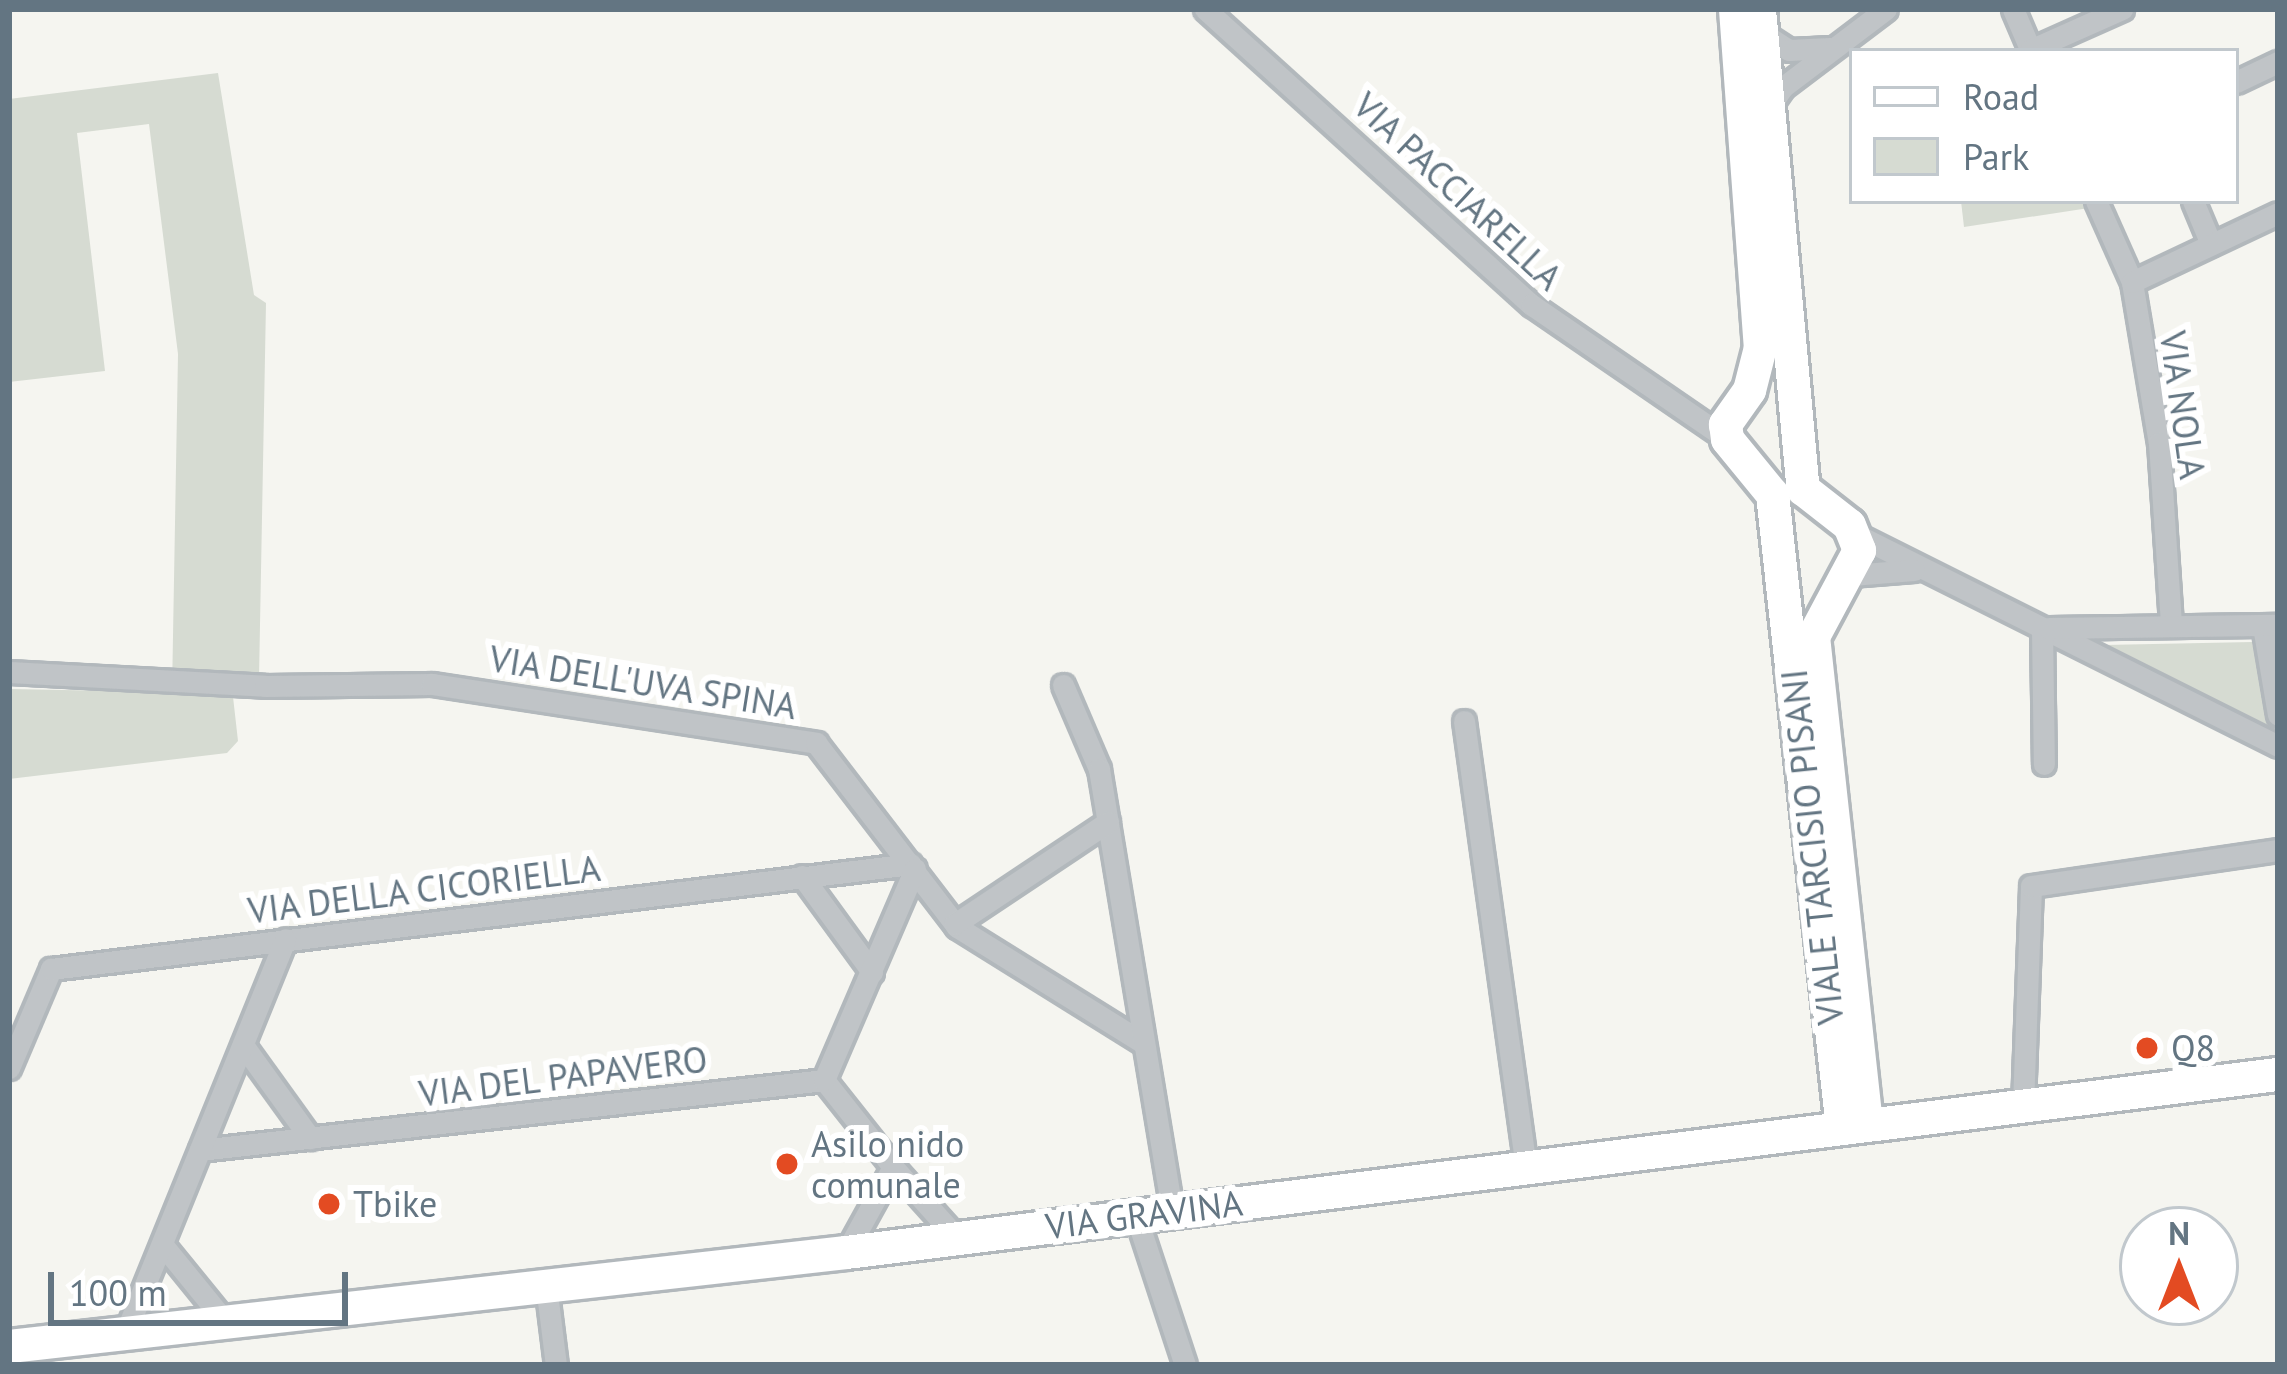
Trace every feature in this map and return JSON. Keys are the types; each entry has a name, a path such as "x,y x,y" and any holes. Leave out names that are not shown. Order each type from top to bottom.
{"main road":[{"path":"1735,9 1760,347 1737,412"},
{"path":"1760,20 1803,488 1857,535"},
{"path":"1737,412 1773,390 1794,404"},
{"name":"VIALE TARCISIO PISANI","path":"1737,412 1772,494 1854,1126"},
{"name":"VIALE TARCISIO PISANI","path":"1854,1126 1814,636 1843,582 1857,535"},
{"path":"1781,566 1806,589 1843,582"},
{"name":"VIA GRAVINA","path":"9,1346 846,1252 2278,1073"}],"street":[{"name":"VIA PACCIARELLA","path":"1205,9 1532,305 1677,408 1737,412"},
{"path":"1768,108 1830,48 1886,9"},
{"path":"2013,9 2029,48"},
{"path":"2034,48 2122,9"},
{"path":"1760,20 1789,50 1830,48"},
{"path":"2239,81 2278,62"},
{"name":"VIA NOLA","path":"2097,204 2132,282 2158,443 2171,626"},
{"path":"2194,204 2212,244"},
{"path":"2132,282 2278,212"},
{"path":"1677,408 1737,412"},
{"path":"1857,535 1915,570 2278,746"},
{"path":"1843,582 1915,570"},
{"path":"2042,628 2270,626 2278,715"},
{"path":"2042,628 2044,764"},
{"name":"VIA DELL'UVA SPINA","path":"9,672 265,686 432,684 816,743 955,924 1142,1042"},
{"path":"1063,685 1091,742 1108,822 1172,1210"},
{"path":"1464,721 1526,1167"},
{"path":"955,924 1108,822"},
{"path":"2024,1105 2031,886 2278,850"},
{"path":"913,866 824,1080 892,1167 957,1238"},
{"name":"VIA DELLA CICORIELLA","path":"9,1068 51,969 913,866"},
{"path":"802,876 872,973"},
{"path":"125,1334 285,940"},
{"path":"243,1045 310,1138"},
{"name":"VIA DEL PAPAVERO","path":"200,1150 824,1080"},
{"path":"846,1252 892,1167"},
{"path":"1136,1216 1185,1365"},
{"path":"162,1244 227,1324"},
{"path":"546,1285 556,1365"}],"green space":[{"path":"218,73 254,295 266,303 259,679 231,679 238,741 227,753 9,779 9,689 172,692 178,354 149,124 77,133 105,371 9,382 9,99"},
{"path":"1961,204 2087,204 2089,208 1964,227"},
{"path":"2252,642 2273,732 2104,645"}],"place":[{"name":"Q8","path":"2147,1048"},
{"name":"Asilo nido comunale","path":"787,1164"},
{"name":"Tbike","path":"329,1204"}]}
